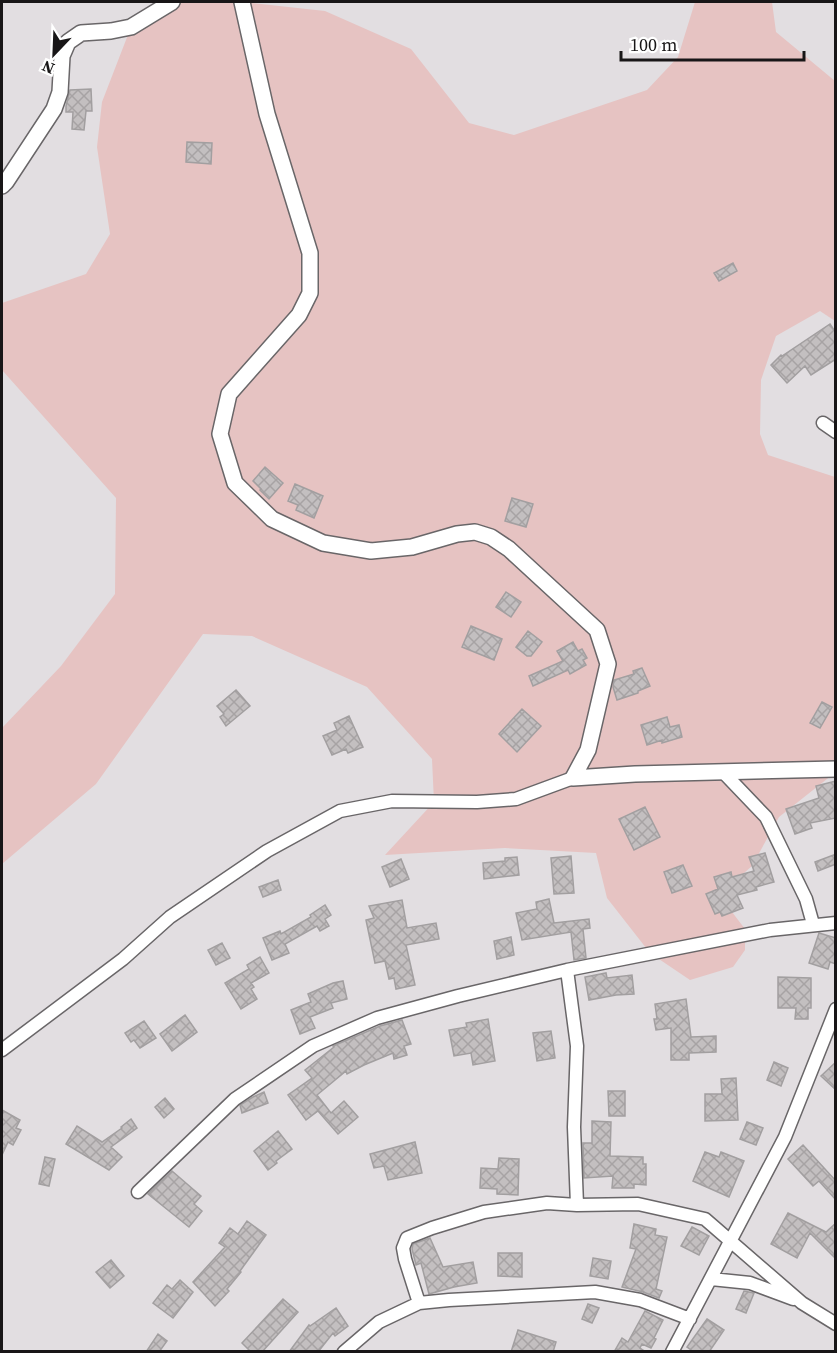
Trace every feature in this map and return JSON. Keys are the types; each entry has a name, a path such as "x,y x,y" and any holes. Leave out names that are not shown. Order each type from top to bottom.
{"street":[{"path":"2,186 54,109 60,92 62,57 68,42 81,33 131,27 172,2"},
{"path":"242,2 267,114 310,253 310,292 299,315 229,394 220,434 235,483 272,519 323,543 372,551 412,547 457,534 475,532 491,537 509,549 597,630 608,664 588,750 573,778"},
{"path":"824,423 836,432"},
{"path":"2,1050 123,959 170,917 267,851 340,811 392,801 516,800 573,778 635,774 836,769"},
{"path":"723,772 766,818 806,899 813,924"},
{"path":"138,1192 235,1099 313,1046 377,1018 567,970 770,930 836,923"},
{"path":"567,970 577,1046 574,1127 578,1205"},
{"path":"672,1352 785,1137 836,1009"},
{"path":"419,1303 405,1259 403,1248 407,1238 484,1212 547,1203 638,1204 705,1219 802,1303 836,1324"},
{"path":"711,1279 750,1283 802,1303"},
{"path":"348,1350 379,1322 419,1303 449,1300 595,1292 640,1300 690,1319"}],"shaded area":[{"path":"172,2 242,2 325,11 411,49 469,123 514,135 647,90 678,57 695,2 772,2 776,32 835,81 835,321 820,311 776,336 761,380 760,434 768,455 835,477 836,754 832,775 779,817 752,866 719,895 745,929 745,950 733,967 690,980 650,953 607,898 596,853 505,848 385,855 434,802 432,759 367,687 252,636 203,634 96,784 2,864 2,728 61,666 115,594 116,498 2,370 2,303 86,274 110,234 97,147 102,102 131,27"}],"building":[{"path":"91,89 92,111 86,111 84,130 72,129 73,112 66,112 70,90"},
{"path":"187,142 212,143 211,164 186,162"},
{"path":"733,263 737,271 719,281 714,273"},
{"path":"830,324 836,333 836,359 811,375 805,366 787,383 771,365 781,355"},
{"path":"265,467 283,483 269,499 253,481"},
{"path":"295,484 323,496 314,518 296,510 298,505 288,501"},
{"path":"512,498 533,504 526,527 505,521"},
{"path":"506,592 521,602 511,617 496,607"},
{"path":"471,626 502,639 494,660 462,647"},
{"path":"528,631 542,642 531,656 527,656 516,647"},
{"path":"573,642 578,651 582,649 587,658 583,660 586,665 570,674 568,670 533,686 529,676 563,661 557,651"},
{"path":"642,668 650,686 617,700 613,687 614,680 634,674 633,671"},
{"path":"236,690 250,706 226,726 220,717 224,714 217,706"},
{"path":"822,702 832,707 820,728 810,723"},
{"path":"522,709 541,726 517,752 499,734"},
{"path":"349,716 363,747 348,753 346,749 332,755 323,736 337,730 334,723"},
{"path":"667,717 670,727 679,725 682,737 647,745 641,725"},
{"path":"836,781 836,818 810,823 812,828 795,834 786,809 819,798 816,786"},
{"path":"645,807 660,837 634,850 619,819"},
{"path":"765,853 774,882 756,887 757,890 737,895 743,908 722,916 720,912 715,914 706,894 718,889 714,877 731,872 732,877 754,871 749,857"},
{"path":"836,854 836,864 818,871 815,862"},
{"path":"571,856 574,893 554,894 551,858"},
{"path":"517,857 519,875 484,879 483,863 505,861 505,858"},
{"path":"401,859 409,879 390,887 382,867"},
{"path":"683,865 692,886 672,893 664,872"},
{"path":"278,880 281,890 263,897 259,887"},
{"path":"549,899 554,923 589,919 590,928 583,929 586,958 574,960 571,932 522,940 516,913 537,909 536,902"},
{"path":"402,900 407,928 436,923 439,939 406,945 415,985 396,989 394,978 389,979 385,961 375,963 366,920 374,918 369,906"},
{"path":"325,905 331,915 325,919 329,926 320,931 317,926 285,944 289,953 272,960 263,938 280,931 281,934 311,917 310,915"},
{"path":"819,933 836,938 836,964 830,962 828,969 809,963"},
{"path":"511,937 514,955 497,959 494,941"},
{"path":"222,943 230,958 216,965 208,950"},
{"path":"260,957 269,973 251,983 254,987 251,989 257,999 241,1009 225,983 249,969 247,965"},
{"path":"606,973 607,978 632,975 634,994 589,1000 585,977"},
{"path":"778,977 811,978 811,1008 808,1008 808,1019 795,1019 796,1008 778,1008"},
{"path":"343,981 347,999 331,1003 333,1008 310,1017 315,1028 300,1034 291,1010 311,1002 308,994"},
{"path":"686,999 691,1037 716,1036 716,1052 689,1053 689,1060 671,1060 671,1028 656,1030 655,1004"},
{"path":"185,1015 197,1032 172,1051 160,1034"},
{"path":"488,1019 495,1061 473,1065 471,1053 454,1056 449,1030 467,1027 466,1023"},
{"path":"402,1020 411,1044 404,1046 407,1055 394,1059 393,1053 347,1074 346,1071 317,1095 331,1113 344,1101 358,1117 338,1134 318,1111 306,1120 288,1095 312,1078 305,1070 333,1046 380,1026"},
{"path":"144,1021 156,1038 140,1048 134,1040 131,1042 125,1033"},
{"path":"551,1031 555,1058 537,1061 533,1033"},
{"path":"774,1062 788,1068 781,1086 767,1080"},
{"path":"836,1062 836,1090 821,1076"},
{"path":"736,1078 738,1120 705,1121 705,1094 722,1094 721,1079"},
{"path":"608,1091 625,1091 625,1116 609,1116"},
{"path":"264,1092 268,1103 242,1113 240,1105"},
{"path":"165,1098 174,1109 164,1118 155,1107"},
{"path":"2,1110 20,1120 16,1128 21,1130 13,1145 8,1142 2,1155"},
{"path":"131,1119 137,1128 111,1147 122,1157 109,1170 66,1144 77,1126 102,1142"},
{"path":"592,1121 611,1122 610,1156 643,1157 643,1164 646,1164 646,1185 634,1184 634,1188 612,1188 613,1176 584,1178 583,1143 592,1143"},
{"path":"747,1122 763,1128 756,1145 740,1139"},
{"path":"278,1131 292,1149 268,1170 254,1151"},
{"path":"415,1142 422,1173 388,1180 384,1166 374,1168 370,1154"},
{"path":"803,1145 836,1181 836,1200 819,1181 813,1186 788,1159"},
{"path":"705,1152 719,1157 721,1152 744,1161 729,1197 693,1181"},
{"path":"45,1157 55,1159 49,1186 39,1184"},
{"path":"499,1158 519,1159 518,1195 497,1194 497,1189 480,1188 481,1168 498,1169"},
{"path":"172,1171 201,1196 194,1204 202,1211 189,1227 148,1194"},
{"path":"788,1213 826,1232 836,1223 836,1259 810,1233 797,1258 771,1244"},
{"path":"247,1221 266,1235 227,1289 229,1291 215,1306 193,1282 225,1247 219,1243 230,1228 238,1234"},
{"path":"634,1224 656,1229 655,1235 667,1237 656,1289 662,1291 659,1298 622,1287 636,1249 630,1248"},
{"path":"692,1227 709,1236 699,1255 681,1246"},
{"path":"430,1238 443,1267 473,1262 477,1283 429,1294 421,1263 416,1265 412,1249 413,1244"},
{"path":"498,1253 522,1253 522,1277 498,1276"},
{"path":"593,1258 611,1261 608,1279 590,1276"},
{"path":"111,1260 124,1276 110,1288 96,1272"},
{"path":"180,1280 193,1292 173,1318 153,1303 167,1285 172,1289"},
{"path":"744,1291 754,1293 746,1313 736,1309"},
{"path":"283,1299 298,1312 262,1352 251,1352 242,1343"},
{"path":"588,1304 599,1308 592,1323 582,1319"},
{"path":"336,1308 348,1326 335,1336 333,1333 318,1352 289,1352 309,1325"},
{"path":"645,1311 663,1320 651,1348 642,1344 640,1348 646,1352 614,1352 622,1338 628,1342"},
{"path":"707,1319 724,1330 709,1352 694,1352 687,1347"},
{"path":"518,1330 556,1342 553,1352 511,1352"},
{"path":"158,1334 167,1341 159,1352 146,1352"}]}
